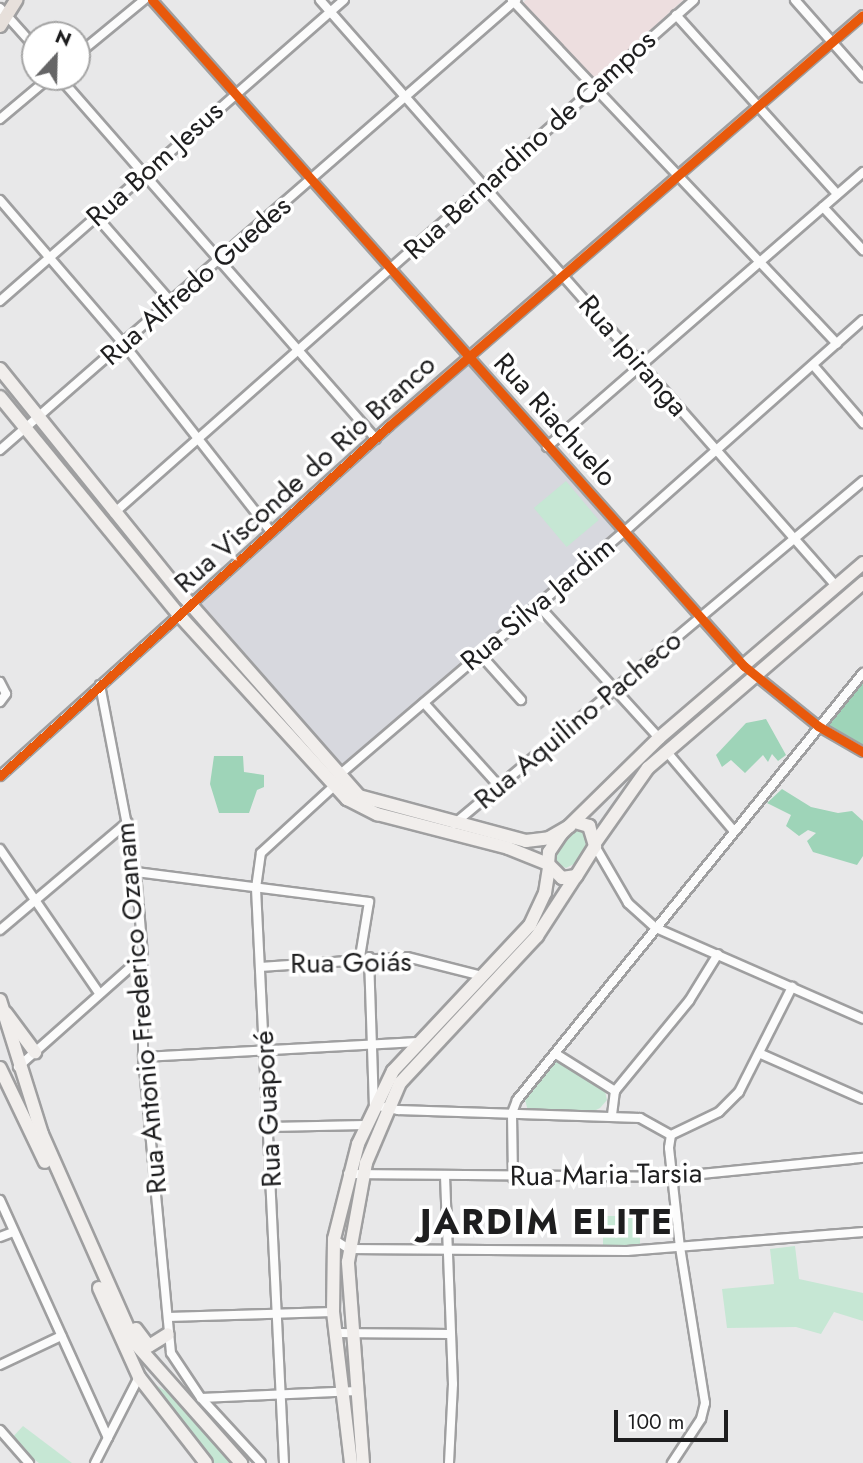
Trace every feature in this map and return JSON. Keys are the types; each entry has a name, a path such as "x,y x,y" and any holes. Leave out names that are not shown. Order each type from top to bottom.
{"main road":[{"path":"0,26 4,11 16,0"},
{"path":"0,369 114,513 336,781 374,802 454,824 539,842 573,824 589,826 595,844"},
{"path":"0,397 180,615 336,781 367,810 508,848 548,866 562,878 576,876"},
{"path":"351,1463 333,1311 334,1238 348,1174 374,1105 381,1077 419,1042 482,976 539,911 553,844 659,738 863,563"},
{"path":"362,1176 400,1083 537,936 638,780 666,751 860,591"},
{"path":"1,1004 35,1052"},
{"path":"1,1004 18,1067 41,1134 134,1342 164,1381 242,1463"},
{"path":"18,1067 1,1077 50,1173 139,1377 206,1463"},
{"path":"363,1463 352,1333 349,1249 372,1134 365,1125"},
{"path":"112,1296 149,1346 168,1334"},
{"path":"164,1381 156,1358 168,1334"},
{"path":"139,1377 164,1381"},
{"path":"219,1439 251,1463"}],"street":[{"path":"91,44 144,0"},
{"name":"Rua Riachuelo","path":"152,0 310,183 391,268 744,666 818,726 863,751"},
{"name":"Rua Ipiranga","path":"320,0 403,99 484,186 792,541 835,586"},
{"name":"Rua Bom Jesus","path":"0,301 234,93 344,0"},
{"name":"Rua Bernardino de Campos","path":"114,513 694,0"},
{"path":"795,0 863,77"},
{"path":"514,1 676,177 837,344"},
{"name":"Rua Alfredo Guedes","path":"0,450 310,183 514,1"},
{"path":"4,11 21,31"},
{"path":"676,15 837,194"},
{"name":"Rua Visconde do Rio Branco","path":"0,776 376,439 564,279 676,177 863,15"},
{"path":"0,119 33,91"},
{"path":"72,91 376,439"},
{"path":"547,447 863,172"},
{"path":"0,200 123,343 271,532"},
{"path":"823,207 863,250"},
{"path":"96,216 172,302"},
{"name":"Rua Silva Jardim","path":"336,781 480,653 625,531 863,320"},
{"path":"813,365 863,423"},
{"name":"Rua Aquilino Pacheco","path":"454,824 612,688 863,481"},
{"path":"538,606 659,738"},
{"path":"480,653 521,700"},
{"path":"513,1178 512,1113 733,830 863,673"},
{"path":"0,702 6,694 2,684"},
{"name":"Rua Antonio Frederico Ozanam","path":"100,685 136,872 143,956 143,1057 168,1334 176,1363 201,1398 261,1463"},
{"path":"424,703 498,785"},
{"path":"666,751 733,830"},
{"name":"Rua Guaporé","path":"284,1463 270,1127 256,888 261,853 336,781"},
{"path":"0,930 128,821"},
{"path":"595,844 628,903 656,928 863,1019"},
{"path":"0,849 99,993"},
{"path":"136,872 369,902 365,957 375,1043 381,1077 400,1083"},
{"path":"612,1115 615,1091 689,1001 718,954"},
{"path":"18,1067 143,956"},
{"name":"Rua Goiás","path":"260,967 365,957 407,957 482,976"},
{"path":"671,1135 719,1112 739,1092 761,1054 792,987"},
{"path":"143,1057 419,1042"},
{"path":"556,1054 615,1091"},
{"path":"761,1054 863,1099"},
{"path":"374,1105 388,1109 612,1115 640,1118 671,1135"},
{"path":"270,1127 365,1125"},
{"path":"671,1135 671,1177 705,1403 701,1419 672,1463"},
{"name":"Rua Maria Tarsia","path":"348,1174 513,1178 671,1177 863,1158"},
{"path":"445,1176 450,1250 449,1463"},
{"path":"0,1199 108,1438"},
{"path":"0,1237 13,1232"},
{"path":"334,1238 349,1249 450,1250 680,1247 863,1232"},
{"path":"168,1317 333,1311"},
{"path":"335,1333 450,1334"},
{"path":"0,1364 61,1336"},
{"path":"95,1463 139,1377"},
{"path":"201,1398 357,1391"},
{"path":"0,1430 29,1463"}],"shaded area":[{"path":"526,0 683,0 593,83 522,3"},
{"path":"468,364 618,530 349,773 199,606"}],"green space":[{"path":"566,481 599,520 567,547 534,508"},
{"path":"863,680 863,748 823,725"},
{"path":"766,719 786,755 778,761 772,754 768,762 763,755 745,773 731,760 722,767 716,755 746,723"},
{"path":"214,756 243,756 244,772 264,775 264,787 257,790 249,813 219,813 210,784"},
{"path":"782,789 811,807 838,813 852,811 863,821 863,856 857,865 813,852 807,841 816,833 808,830 799,836 786,826 791,815 767,803"},
{"path":"573,829 586,833 590,842 574,864 566,868 557,864 555,854"},
{"path":"556,1058 605,1091 607,1100 600,1108 590,1113 528,1111 524,1096"},
{"path":"603,1216 640,1216 640,1245 603,1245"},
{"path":"795,1246 799,1279 863,1293 863,1321 834,1312 821,1334 796,1327 727,1328 722,1289 774,1284 770,1249"},
{"path":"151,1382 172,1395 234,1463 214,1463"},
{"path":"23,1426 72,1463 39,1463 9,1441"}],"cycle path":[{"path":"152,0 744,666 818,726 863,752"},
{"path":"0,776 389,426 863,15"}],"district":[{"name":"JARDIM ELITE","path":"547,1222"}]}
